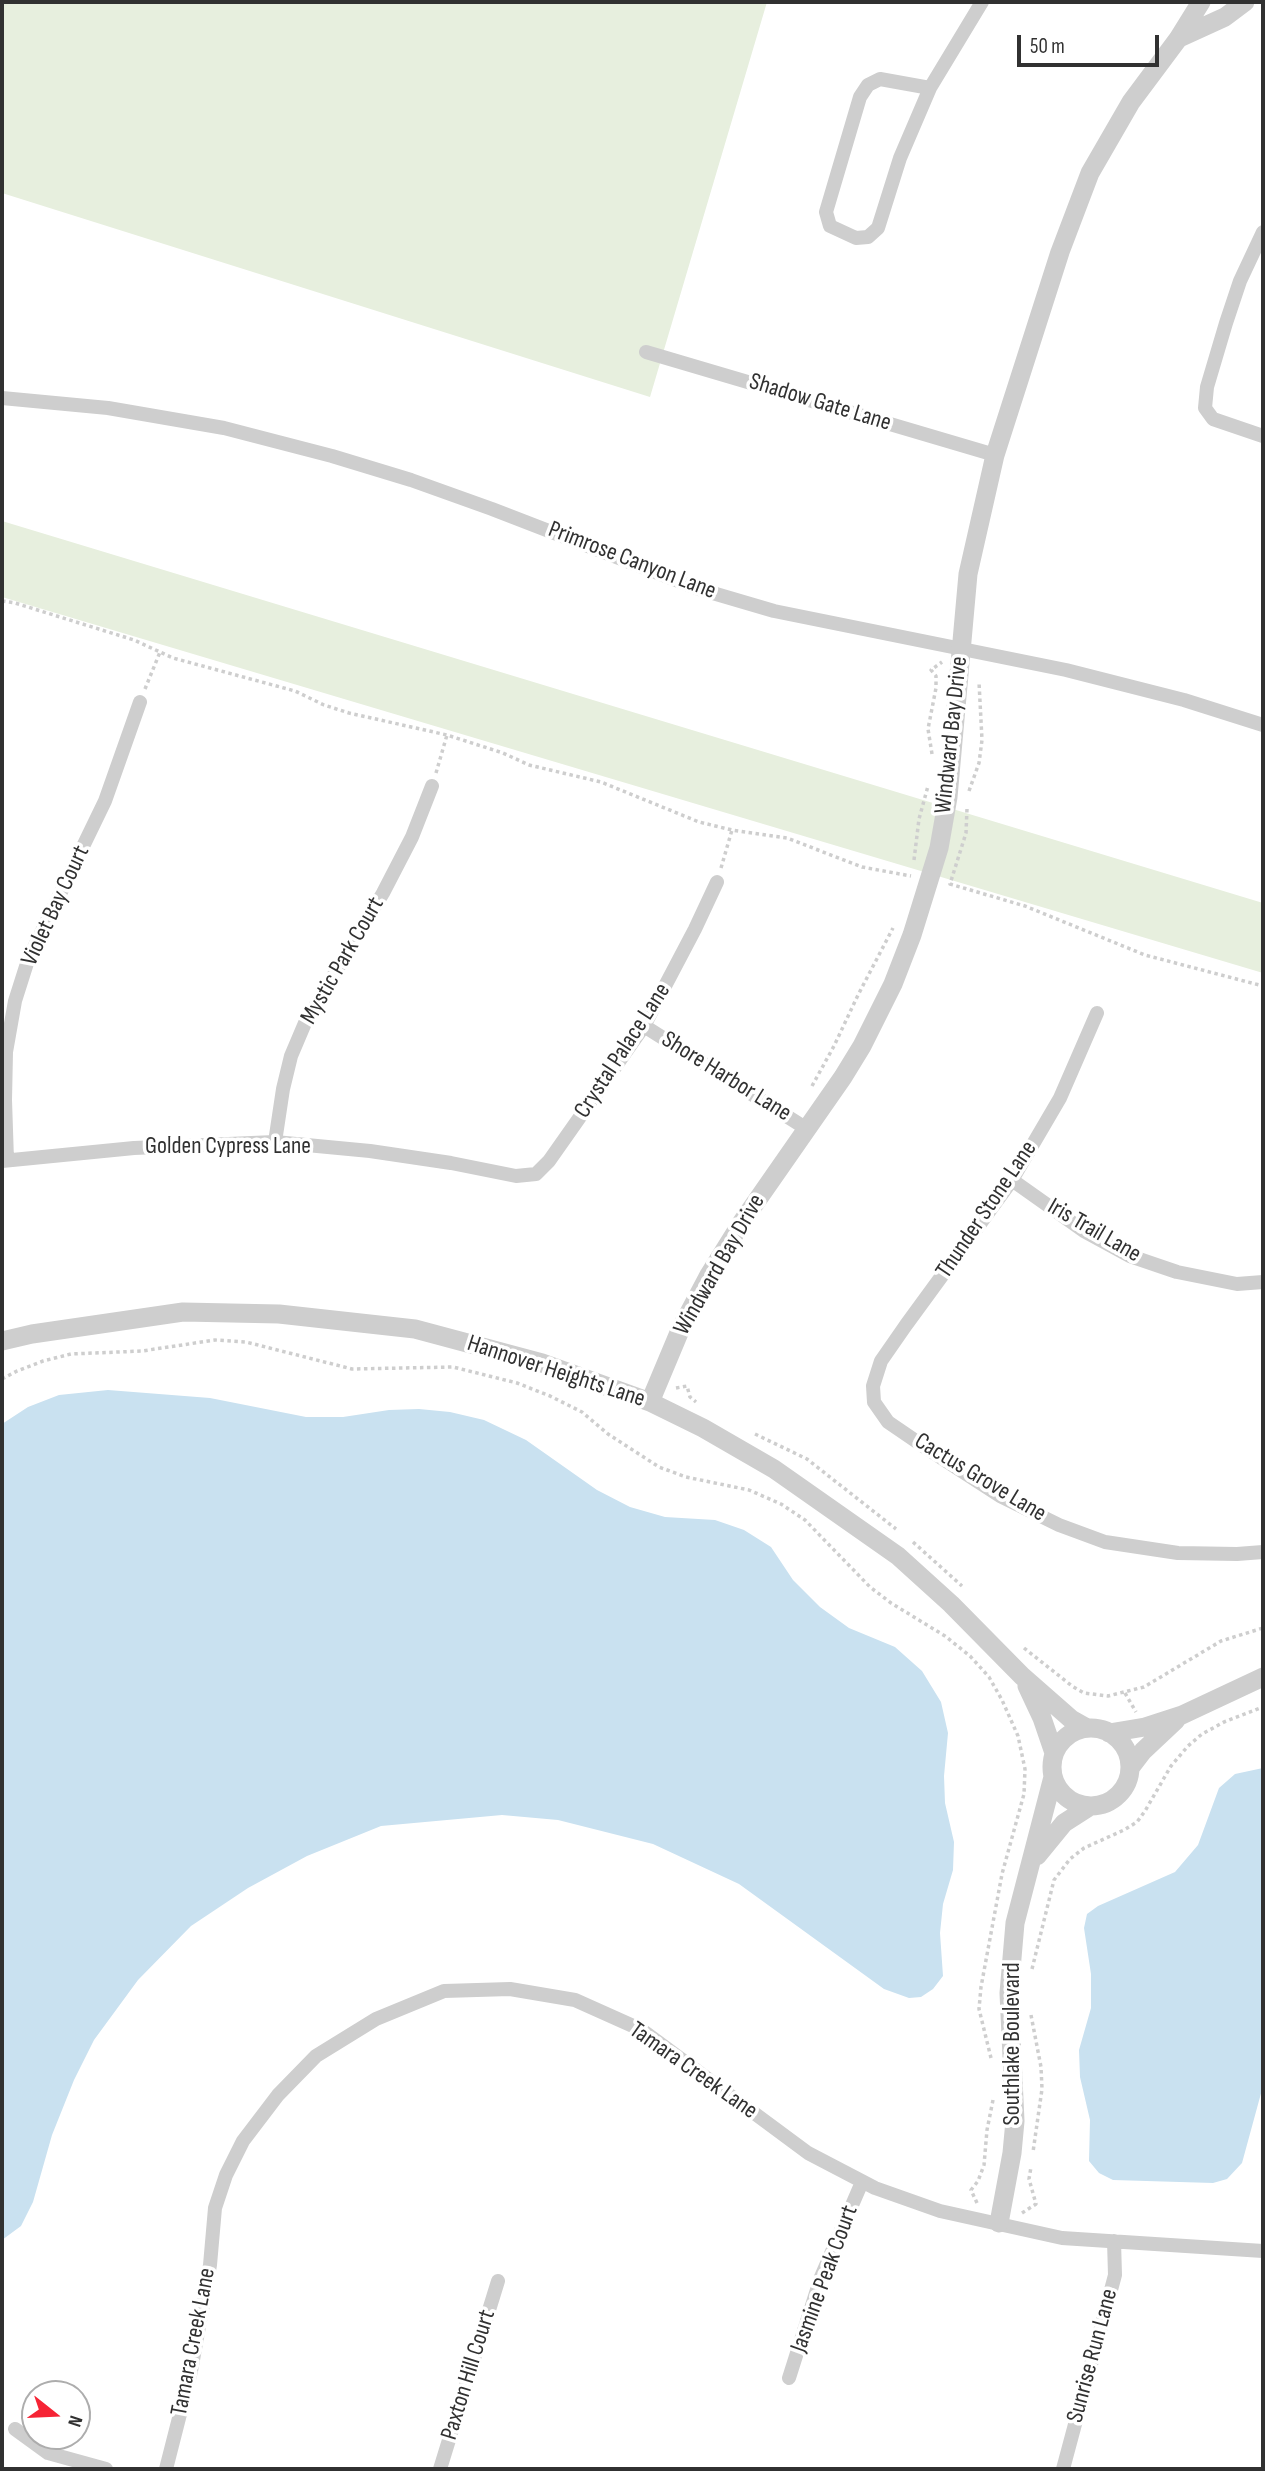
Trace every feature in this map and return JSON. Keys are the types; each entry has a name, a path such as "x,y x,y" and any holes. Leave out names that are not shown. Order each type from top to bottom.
{"street":[{"path":"930,88 880,79 868,85 860,97 826,212 831,226 856,238 868,237 878,228 900,158 930,88 982,2"},
{"name":"Windward Bay Drive","path":"651,1398 681,1328 709,1276 742,1222 844,1077 893,984 939,848 948,797 968,574 995,455 1060,252 1090,173 1131,102 1178,39 1201,2"},
{"name":"Windward Bay Drive","path":"1178,39 1224,17 1245,2"},
{"path":"1263,232 1240,281 1207,387 1205,408 1213,419 1263,436"},
{"name":"Shadow Gate Lane","path":"646,352 995,455"},
{"name":"Primrose Canyon Lane","path":"2,398 108,408 224,428 332,456 492,509 699,589 774,611 1066,670 1184,700 1263,725"},
{"name":"Violet Bay Court","path":"5,1161 6,1052 15,1001 28,960 105,802 140,702"},
{"name":"Mystic Park Court","path":"275,1142 291,1056 305,1023 383,893 412,837 432,786"},
{"name":"Crystal Palace Lane","path":"536,1174 549,1161 645,1026 716,882"},
{"name":"Thunder Stone Lane","path":"874,1402 873,1386 881,1361 1012,1180 1059,1098 1097,1013"},
{"name":"Shore Harbor Lane","path":"645,1026 807,1129"},
{"name":"Golden Cypress Lane","path":"5,1161 134,1148 275,1142 370,1151 516,1176 536,1174"},
{"name":"Iris Trail Lane","path":"1012,1180 1084,1231 1130,1256 1177,1272 1237,1284 1263,1282"},
{"name":"Hannover Heights Lane","path":"2,1341 32,1334 183,1312 279,1314 415,1329 541,1363 651,1398 774,1469 898,1556 951,1604 1021,1676 1071,1719 1087,1728"},
{"name":"Cactus Grove Lane","path":"874,1402 888,1422 939,1456 1000,1496 1059,1525 1105,1542 1178,1553 1237,1555 1263,1552"},
{"name":"Hannover Heights Lane","path":"1021,1676 1039,1710 1054,1753"},
{"name":"Southlake Boulevard","path":"1087,1728 1109,1733 1145,1727 1182,1715 1263,1677"},
{"name":"Southlake Boulevard","path":"1030,1865 1064,1823 1089,1807 1112,1800 1122,1792 1128,1781 1130,1768 1143,1751 1182,1715"},
{"path":"1054,1753 1067,1736 1087,1728"},
{"path":"1109,1733 1125,1748 1130,1768"},
{"name":"Southlake Boulevard","path":"996,2223 1012,2153 1014,2121 1009,1993 1015,1923 1053,1777 1054,1753"},
{"path":"1053,1777 1066,1798 1089,1807"},
{"name":"Tamara Creek Lane","path":"166,2469 191,2371 209,2265 215,2208 226,2175 243,2141 278,2095 316,2056 376,2019 444,1991 510,1989 576,2000 642,2030 808,2153 862,2182 940,2211 1062,2238 1263,2251"},
{"name":"Jasmine Peak Court","path":"789,2378 821,2277 862,2182"},
{"name":"Sunrise Run Lane","path":"1063,2469 1115,2274 1114,2241"},
{"name":"Paxton Hill Court","path":"440,2469 498,2281"},
{"path":"15,2429 48,2453 106,2469"}],"path":[{"path":"2,601 134,640 191,664 295,691 349,713 447,734 529,765 616,787 699,822 787,838 862,867 911,876"},
{"path":"140,702 160,652"},
{"path":"932,670 936,676 928,729 932,756"},
{"path":"969,796 979,763 982,740 979,671"},
{"path":"432,786 447,734"},
{"path":"908,885 922,805 928,786"},
{"path":"967,806 966,833 950,884 1026,906 1145,955 1263,986"},
{"path":"716,882 732,830"},
{"path":"806,1096 897,919"},
{"path":"2,1379 43,1361 71,1354 142,1351 215,1340 246,1342 352,1369 453,1367 517,1382 550,1396 582,1412 608,1434 659,1467 687,1477 749,1490 781,1504 806,1520 870,1587 946,1636 970,1656 989,1677 1018,1736 1026,1769 1024,1794 1002,1874 979,2009 993,2068"},
{"path":"651,1398 687,1386 690,1397 704,1406"},
{"path":"755,1434 807,1459 821,1469 912,1541 967,1592"},
{"path":"1017,1643 1084,1693 1108,1696 1144,1687 1221,1641 1263,1628"},
{"path":"1031,1970 1054,1880 1070,1859 1084,1848 1137,1822 1171,1766 1202,1734 1263,1707"},
{"path":"994,2091 984,2165 971,2190 996,2223 1036,2204 1029,2179 1042,2089 1030,2004"}],"green space":[{"path":"2,2 767,2 650,397 2,193"},
{"path":"2,521 1263,903 1263,973 2,597"}],"water":[{"path":"108,1390 210,1398 306,1417 343,1417 389,1410 419,1409 450,1412 484,1420 526,1440 597,1490 630,1507 665,1517 715,1520 744,1530 771,1547 793,1580 820,1607 849,1628 895,1647 922,1671 941,1702 948,1733 944,1776 945,1803 954,1842 953,1870 943,1904 940,1933 943,1976 933,1989 921,1997 909,1998 884,1989 739,1884 653,1844 558,1820 502,1815 381,1826 307,1856 248,1888 191,1926 138,1980 94,2040 74,2080 52,2135 33,2202 21,2226 2,2240 2,1424 28,1407 59,1395"},
{"path":"1263,1768 1263,2086 1242,2163 1227,2179 1213,2183 1113,2180 1099,2173 1089,2161 1090,2120 1080,2077 1079,2050 1091,2008 1091,1974 1084,1928 1087,1914 1098,1906 1175,1872 1198,1845 1219,1788 1235,1774"}]}
